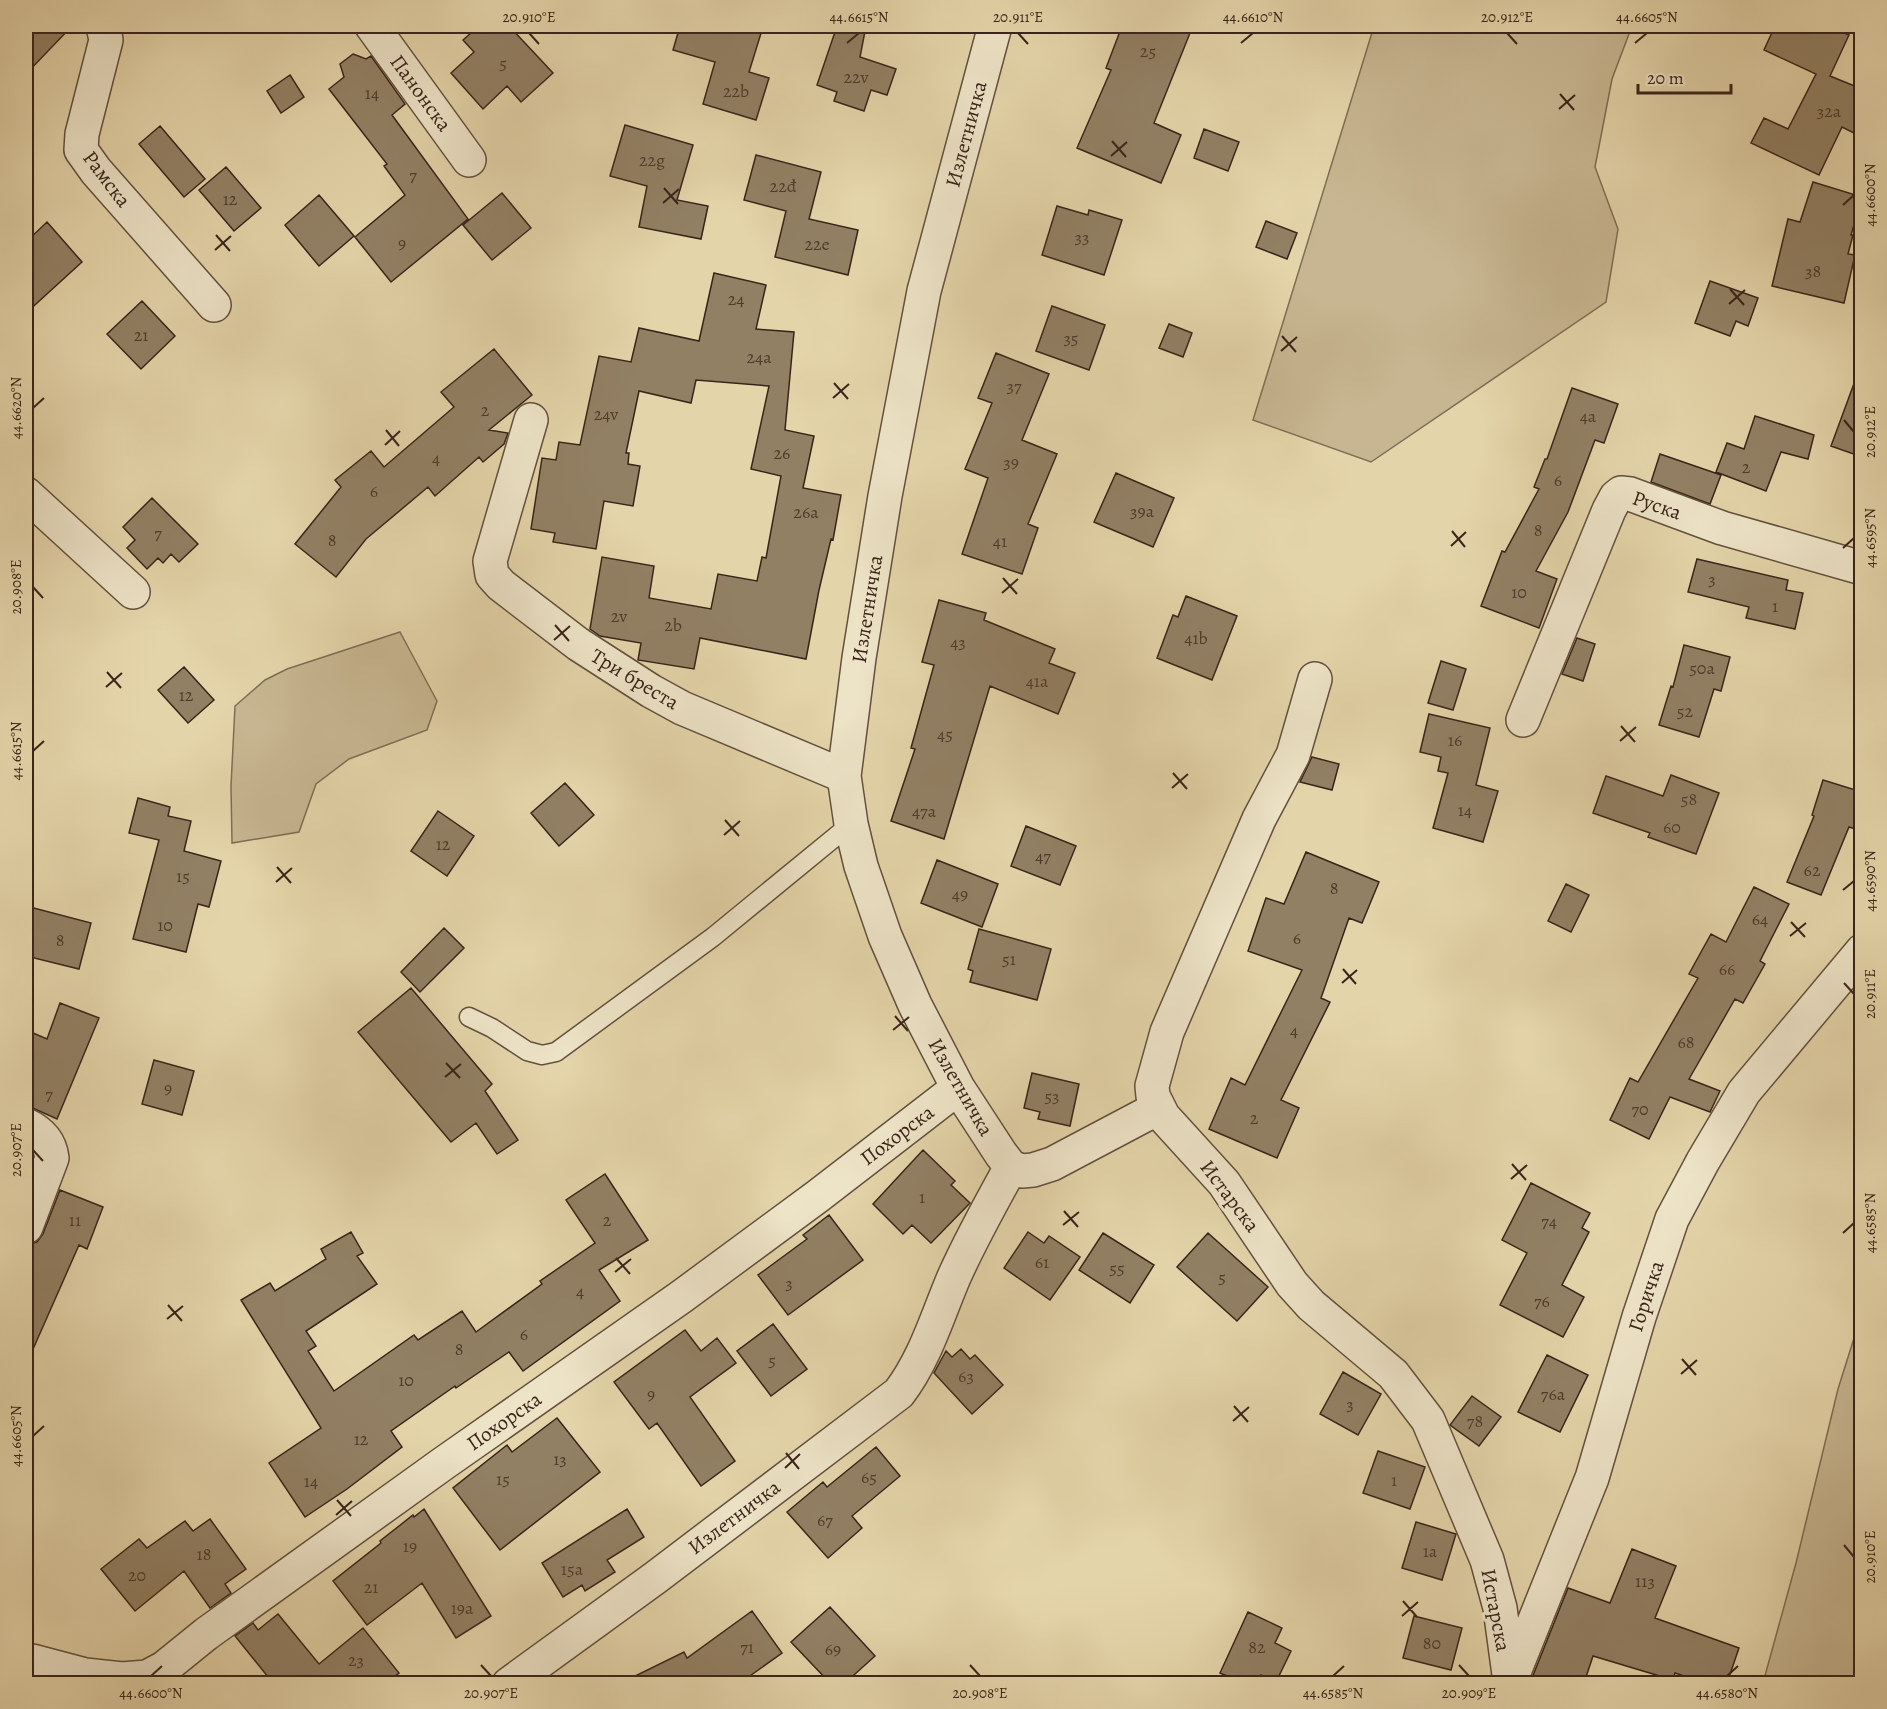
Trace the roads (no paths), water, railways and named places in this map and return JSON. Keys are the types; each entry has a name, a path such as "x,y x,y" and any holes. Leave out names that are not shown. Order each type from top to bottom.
{"street":[{"name":"Рамска","path":"103,26 106,40 81,134 81,150 96,171 214,305"},
{"name":"Панонска","path":"372,26 469,160"},
{"name":"Излетничка","path":"509,1683 655,1578 898,1393 913,1375 969,1242 1011,1167 1000,1154 958,1088 915,1005 885,936 861,866 851,824 844,776 859,658 885,496 924,291 995,26"},
{"name":"Три бреста","path":"531,420 490,561 492,575 501,585 578,644 651,691 682,708 844,776"},
{"name":"Руска","path":"1522,720 1609,510 1621,493 1630,494 1722,528 1862,568"},
{"path":"26,494 133,592"},
{"path":"1011,1167 1022,1171 1052,1164 1158,1108 1152,1096 1152,1086 1167,1032 1259,819 1293,755 1315,680"},
{"name":"Горичка","path":"1509,1683 1592,1478 1639,1317 1672,1220 1703,1161 1744,1092 1862,951"},
{"name":"Похорска","path":"28,1659 85,1675 145,1680 444,1463 681,1297 818,1196 958,1088"},
{"name":"Истарска","path":"1158,1108 1224,1183 1292,1284 1304,1298 1393,1374 1428,1420 1487,1560 1500,1608 1509,1683"},
{"path":"26,1125 42,1135 51,1147 52,1158 26,1227"}],"lane":[{"path":"469,1017 492,1028 527,1051 542,1055 556,1052 713,937 851,824"}]}
